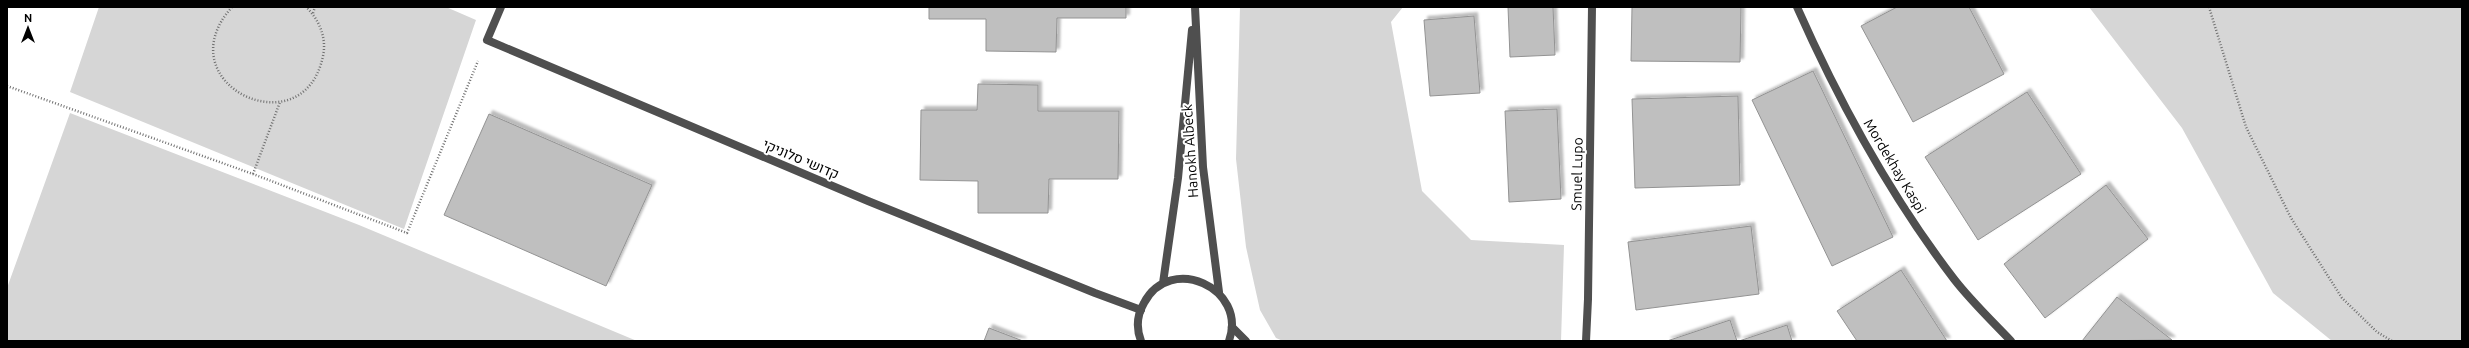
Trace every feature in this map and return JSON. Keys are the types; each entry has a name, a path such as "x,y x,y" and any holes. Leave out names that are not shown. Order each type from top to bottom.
{"street":[{"path":"487,40 501,7"},
{"name":"Hanokh Albeck","path":"1163,283 1178,178 1194,7"},
{"name":"Hanokh Albeck","path":"1194,7 1203,167 1219,292"},
{"name":"Smuel Lupo","path":"1586,341 1588,299 1592,7"},
{"name":"Mordekhay Kaspi","path":"1797,7 1829,80 1896,199 1954,280 2011,341"},
{"name":"קדושי סלוניקי","path":"487,40 868,201 1140,310"},
{"path":"1139,339 1138,325 1140,310 1148,296 1163,283 1177,279 1197,279 1219,292 1230,309 1232,327 1229,341"},
{"path":"1232,327 1246,341"}],"path":[{"path":"232,7 221,19 214,36 214,55 217,67 227,84 242,96 260,102 280,102 295,97 310,85 320,69 324,50 323,37 313,14 306,7"},
{"path":"313,14 315,7"},
{"path":"2209,7 2246,127 2291,218 2342,298 2377,332 2392,341"},
{"path":"7,86 253,174 407,233 487,40"},
{"path":"253,174 280,102"}],"shaded area":[{"path":"99,7 446,7 476,20 404,229 70,92"},
{"path":"1240,7 1403,7 1391,22 1422,191 1471,240 1564,245 1561,341 1283,341 1276,338 1260,310 1246,247 1236,159"},
{"path":"2089,7 2462,7 2462,341 2332,341 2273,293 2182,128"},
{"path":"70,113 359,225 637,341 7,341 7,288"}],"building":[{"path":"929,7 1126,7 1126,18 1057,18 1056,52 986,51 986,19 929,19"},
{"path":"1508,7 1553,7 1555,55 1510,57"},
{"path":"1632,7 1741,7 1740,62 1631,61"},
{"path":"1897,7 1969,7 2004,74 1913,122 1861,26"},
{"path":"1474,16 1480,93 1430,96 1424,20"},
{"path":"1813,71 1893,237 1832,266 1752,100"},
{"path":"978,84 1038,85 1038,111 1119,111 1118,179 1049,179 1048,213 978,213 978,181 920,180 921,110 977,110"},
{"path":"2027,92 2081,174 1978,240 1925,157"},
{"path":"1738,96 1740,185 1635,188 1632,99"},
{"path":"1557,109 1561,199 1509,202 1505,111"},
{"path":"489,114 652,185 606,286 444,215"},
{"path":"2106,185 2148,239 2045,318 2004,264"},
{"path":"1751,226 1759,294 1636,310 1628,242"},
{"path":"1901,270 1947,341 1857,341 1837,311"},
{"path":"2117,297 2172,340 2082,341"},
{"path":"1730,320 1737,341 1667,341"},
{"path":"1787,325 1792,341 1739,341"},
{"path":"989,328 1023,341 984,341"}]}
